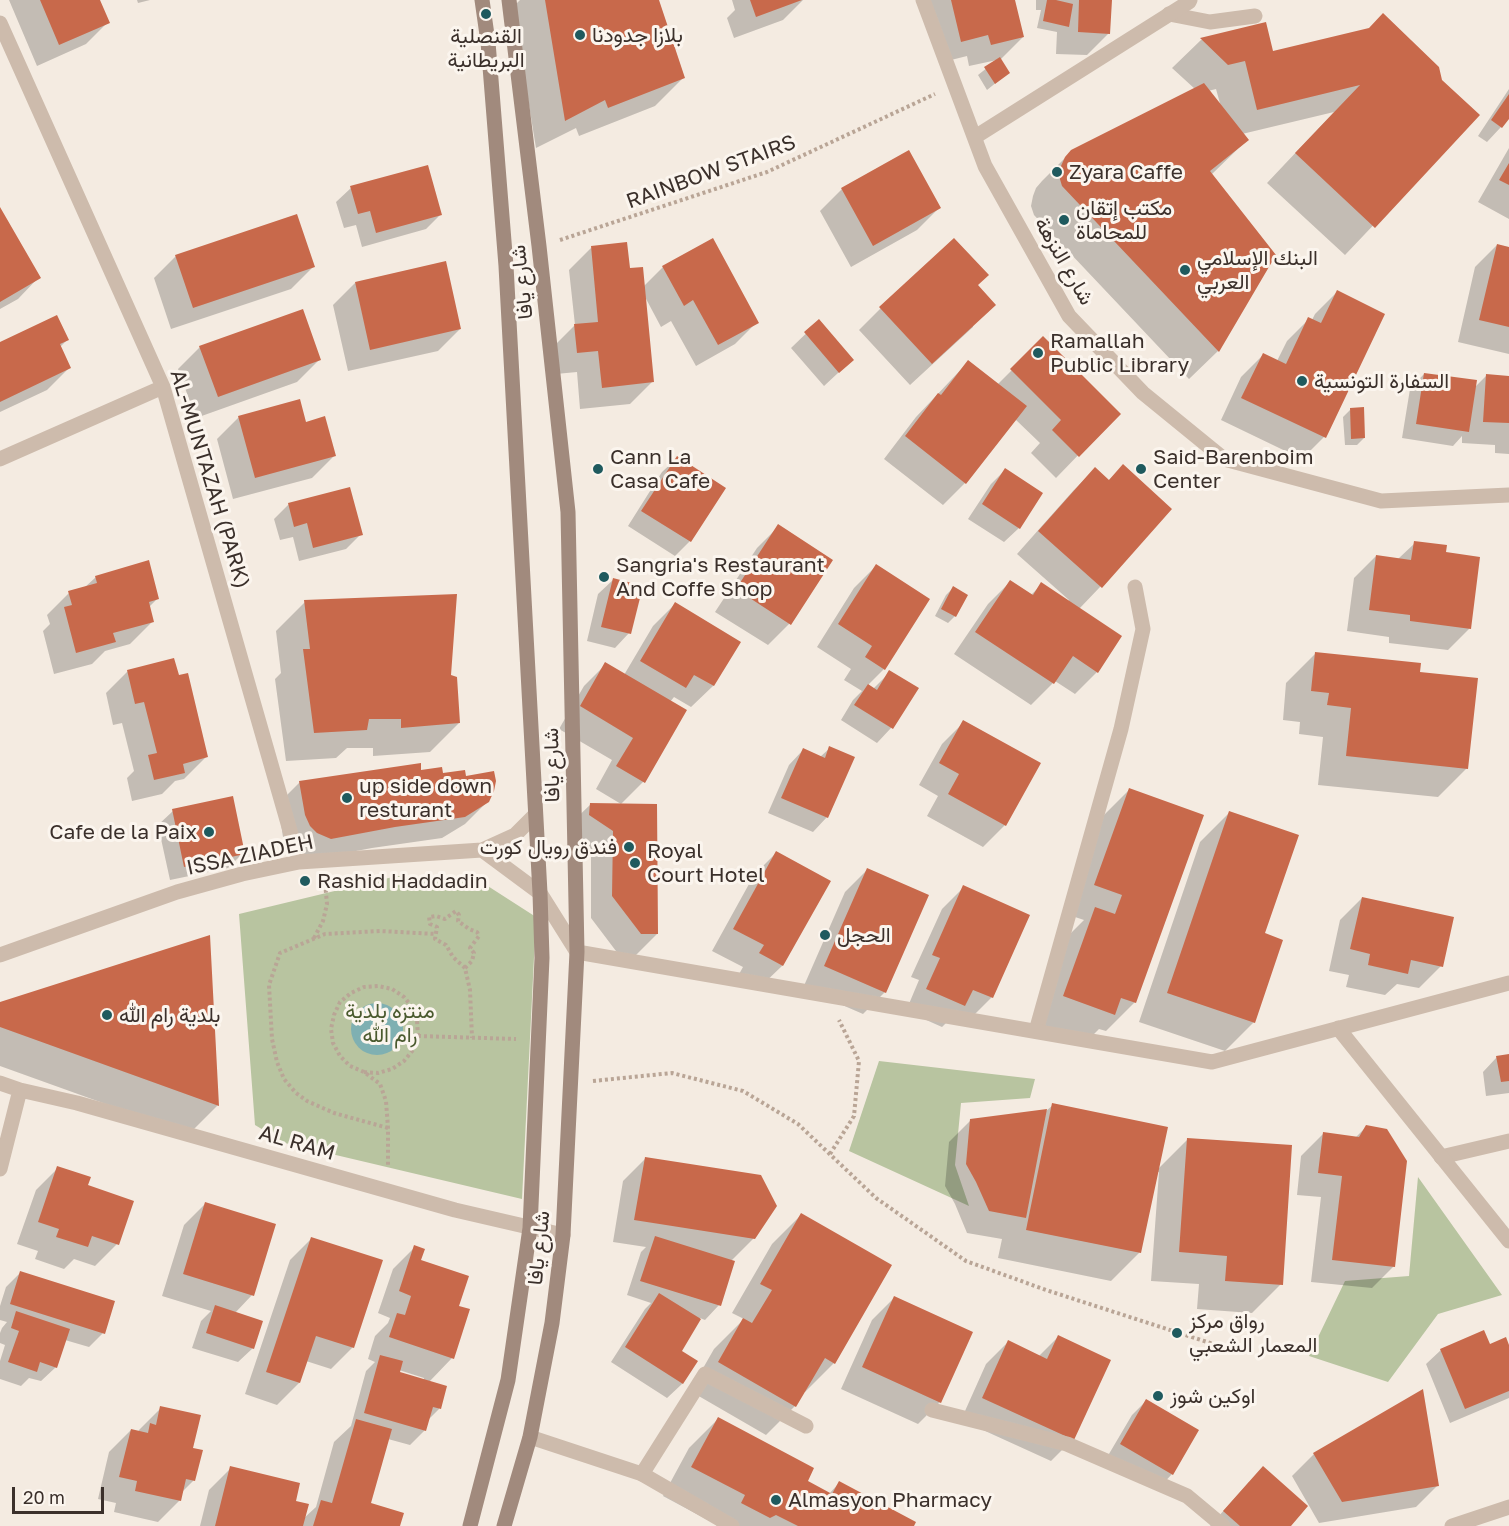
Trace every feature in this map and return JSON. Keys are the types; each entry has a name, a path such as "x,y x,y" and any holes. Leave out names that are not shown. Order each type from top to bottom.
{"main road":[{"name":"شارع يافا","path":"470,1526 508,1380 530,1228 542,958 506,266 488,42 482,0"},
{"name":"شارع يافا","path":"504,1526 530,1437 552,1323 563,1235 577,952 568,512 509,0"}],"street":[{"name":"شارع النزهة","path":"923,0 985,166 1069,316 1143,393 1224,459 1381,501 1509,495"},
{"path":"975,137 1190,0"},
{"path":"1169,14 1210,22 1255,16"},
{"name":"AL-MUNTAZAH (PARK)","path":"0,23 163,387 299,862"},
{"path":"0,459 163,387"},
{"path":"1036,1031 1121,729 1143,629 1135,587"},
{"path":"535,815 514,835 482,850 540,893 577,952 1212,1062 1509,983"},
{"name":"ISSA ZIADEH","path":"0,955 177,892 242,874 299,862 482,850"},
{"path":"1338,1028 1509,1240"},
{"name":"AL RAM","path":"0,1083 20,1090 77,1102 455,1210 563,1235"},
{"path":"0,1169 20,1090"},
{"path":"1441,1157 1509,1141"},
{"path":"642,1474 705,1374 806,1426"},
{"path":"932,1410 1067,1444 1187,1496 1223,1526"},
{"path":"530,1437 642,1474 732,1526"},
{"path":"1452,1526 1509,1507"}],"path":[{"name":"RAINBOW STAIRS","path":"539,246 767,172 955,85"},
{"path":"314,939 323,921 327,904 323,861"},
{"path":"465,968 472,961 474,953 470,948 479,936 477,932 458,921 459,915 456,911 445,919 436,916 429,917 430,924 437,927 435,939 446,945 453,957 465,968 471,997 472,1038"},
{"path":"388,1128 334,1113 296,1094 284,1079 272,1039 269,985 280,953 325,934 380,931 436,934"},
{"path":"364,1072 378,1073 392,1069 404,1061 413,1050 418,1036 413,1008 404,997 392,989 378,986 364,987 351,993 340,1002 331,1029 333,1043 340,1056 351,1066 380,1084 386,1101 387,1191"},
{"path":"826,995 859,1061 854,1116 830,1154"},
{"path":"418,1036 516,1039"},
{"path":"572,1084 672,1073 742,1091 798,1124 876,1198 966,1261 1046,1290 1235,1351"}],"green space":[{"name":"منتزه بلدية رام الله","path":"397,876 480,881 536,917 522,1199 285,1143 255,1125 239,914"},
{"path":"879,1061 1035,1079 1030,1098 961,1103 955,1165 969,1206 849,1151"},
{"path":"1418,1177 1502,1295 1438,1314 1388,1382 1309,1356 1345,1281 1409,1276"}],"water":[{"path":"377,1003 387,1005 395,1011 401,1019 403,1029 401,1039 395,1047 387,1053 377,1055 367,1053 359,1047 353,1039 351,1029 353,1019 359,1011 367,1005"}],"building":[{"path":"40,0 100,0 110,23 59,45"},
{"path":"545,0 659,0 685,78 608,108 605,100 565,121"},
{"path":"750,0 802,0 756,17"},
{"path":"951,0 1015,0 1024,37 991,45 988,35 961,42"},
{"path":"1047,0 1073,4 1069,27 1043,21"},
{"path":"1079,0 1112,0 1110,34 1078,32"},
{"path":"1383,13 1439,67 1442,80 1480,115 1375,228 1295,153 1360,85 1257,110 1245,61 1228,65 1200,38 1266,22 1273,51 1369,28"},
{"path":"1000,57 1010,73 995,84 984,67"},
{"path":"1204,83 1249,140 1210,171 1276,255 1219,352 1062,186 1059,176 1065,157 1071,150"},
{"path":"1509,94 1509,119 1502,128 1491,120"},
{"path":"909,150 941,208 873,246 841,188"},
{"path":"1509,163 1509,185 1499,180"},
{"path":"428,165 442,215 376,233 370,211 358,214 350,186"},
{"path":"0,207 41,278 0,302"},
{"path":"297,214 315,267 193,308 175,255"},
{"path":"713,238 759,323 718,345 693,300 684,306 662,266"},
{"path":"954,238 989,275 978,285 996,305 932,364 879,307"},
{"path":"627,242 630,268 643,267 654,382 602,388 598,351 577,353 574,324 598,322 591,246"},
{"path":"1497,244 1509,247 1509,327 1479,320"},
{"path":"446,261 461,329 370,350 355,282"},
{"name":"السفارة التونسية","path":"1337,290 1385,314 1326,438 1241,398 1263,353 1286,364 1308,317 1321,323"},
{"path":"303,309 321,360 218,397 199,346"},
{"path":"57,315 69,340 60,344 71,368 0,402 0,342"},
{"path":"819,319 854,360 839,373 804,332"},
{"path":"1043,336 1121,414 1079,457 1052,430 1061,420 1010,369"},
{"path":"968,360 1027,406 966,484 905,436 938,393 941,395"},
{"path":"1424,373 1477,380 1469,432 1416,424"},
{"path":"1486,374 1509,376 1509,423 1483,422"},
{"path":"300,399 306,422 325,416 336,456 255,478 238,416"},
{"path":"1364,407 1365,438 1351,439 1350,408"},
{"path":"677,456 726,488 691,542 641,511"},
{"path":"1123,464 1172,509 1102,588 1038,531 1095,467 1109,480"},
{"path":"1005,468 1043,493 1020,529 982,504"},
{"path":"350,487 363,535 313,548 307,523 294,527 288,503"},
{"path":"778,524 833,560 791,625 736,589"},
{"path":"1414,541 1447,545 1446,552 1480,557 1471,629 1410,621 1410,615 1369,610 1376,555 1411,560"},
{"path":"149,560 159,599 149,602 154,622 113,633 116,642 76,653 64,607 72,605 68,591 97,583 95,576"},
{"path":"876,564 930,599 885,670 865,657 872,646 838,624"},
{"path":"613,578 643,586 631,634 601,627"},
{"path":"1010,580 1033,595 1041,582 1122,636 1098,673 1073,656 1054,684 975,632"},
{"path":"953,586 968,595 956,617 941,609"},
{"path":"457,594 451,675 457,677 460,723 401,728 401,719 369,719 367,730 314,733 303,649 310,649 304,600"},
{"path":"675,602 741,642 714,686 694,675 686,688 640,661"},
{"path":"1315,652 1421,663 1420,672 1478,678 1468,769 1346,756 1351,708 1327,705 1329,693 1311,691"},
{"path":"174,658 179,675 188,673 208,757 183,764 185,773 154,780 148,755 157,753 144,702 135,704 127,670"},
{"path":"605,662 687,710 645,783 616,766 633,738 580,706"},
{"path":"889,670 919,688 893,729 854,705 868,684 877,690"},
{"path":"963,720 1041,763 1006,826 948,794 959,774 939,763"},
{"path":"829,746 855,757 828,818 781,798 803,748 825,758"},
{"path":"421,763 421,770 442,767 443,773 465,770 466,776 494,771 496,781 489,802 465,817 331,839 317,833 310,826 305,815 299,781"},
{"path":"1129,788 1204,815 1136,1003 1121,998 1115,1015 1063,996 1095,907 1115,914 1122,895 1094,885"},
{"name":"Cafe de la Paix","path":"233,796 245,854 184,867 172,809"},
{"name":"Royal Court Hotel","path":"590,803 657,804 658,934 641,934 612,896 613,831 589,815"},
{"path":"1229,811 1299,835 1265,933 1283,940 1255,1023 1167,993"},
{"path":"776,851 831,881 783,966 759,953 764,945 733,929"},
{"path":"867,868 929,895 886,993 824,966"},
{"path":"963,885 1030,915 993,998 973,990 965,1006 926,989 940,958 932,955"},
{"path":"1362,897 1454,917 1443,967 1411,960 1408,974 1368,965 1370,954 1350,949"},
{"name":"بلدية رام الله","path":"210,935 219,1106 0,1027 0,1002"},
{"path":"1509,1054 1509,1081 1501,1082 1496,1056"},
{"path":"1052,1103 1168,1127 1141,1253 1026,1230"},
{"path":"1047,1109 1026,1218 989,1211 966,1164 970,1119"},
{"path":"1366,1125 1387,1129 1407,1161 1395,1267 1332,1260 1342,1176 1318,1173 1323,1132 1359,1137"},
{"path":"1187,1138 1292,1145 1283,1285 1225,1281 1227,1256 1179,1252"},
{"path":"645,1157 761,1175 777,1206 755,1239 634,1220"},
{"path":"57,1166 91,1177 88,1185 134,1201 119,1245 92,1236 88,1247 56,1237 59,1229 38,1222"},
{"path":"205,1202 276,1224 254,1296 183,1274"},
{"path":"801,1213 892,1265 835,1364 825,1358 796,1407 718,1362 743,1318 752,1323 772,1290 760,1284"},
{"path":"655,1236 735,1261 721,1306 640,1281"},
{"path":"311,1237 383,1260 354,1348 316,1336 300,1383 266,1372"},
{"path":"414,1245 425,1249 421,1260 469,1276 459,1306 470,1309 454,1359 389,1337 397,1313 405,1315 411,1296 399,1291"},
{"path":"20,1271 115,1301 105,1334 10,1304"},
{"path":"659,1293 701,1319 682,1351 698,1361 683,1384 625,1347"},
{"path":"894,1296 973,1332 941,1403 862,1367"},
{"path":"215,1305 263,1321 254,1349 206,1333"},
{"path":"16,1311 70,1329 57,1368 40,1362 37,1372 8,1362 19,1331 11,1328"},
{"path":"1484,1330 1490,1344 1506,1337 1509,1345 1509,1391 1465,1409 1440,1349"},
{"path":"1058,1335 1111,1360 1074,1440 982,1398 1008,1340 1047,1359"},
{"path":"380,1355 403,1361 400,1372 447,1386 441,1409 433,1407 426,1431 364,1413"},
{"path":"1423,1389 1439,1486 1342,1502 1313,1453"},
{"path":"1146,1399 1199,1430 1173,1475 1120,1444"},
{"path":"160,1406 201,1415 193,1448 203,1450 195,1481 186,1479 181,1501 135,1491 137,1481 119,1477 131,1429 148,1433 150,1423 156,1425"},
{"path":"718,1417 814,1468 808,1481 832,1494 839,1481 916,1522 914,1526 798,1526 776,1515 770,1518 741,1503 745,1495 691,1467"},
{"path":"356,1419 392,1429 371,1503 404,1513 400,1526 313,1526 321,1500 332,1503"},
{"path":"230,1466 300,1483 296,1501 309,1504 303,1526 215,1526"},
{"path":"1263,1466 1308,1506 1291,1526 1240,1526 1223,1511"}],"place":[{"name":"القنصلية البريطانية","path":"486,14"},
{"name":"بلازا جدودنا","path":"580,35"},
{"name":"Zyara Caffe","path":"1057,172"},
{"name":"مكتب إتقان للمحاماة","path":"1064,220"},
{"name":"البنك الإسلامي العربي","path":"1185,270"},
{"name":"Ramallah Public Library","path":"1038,353"},
{"name":"السفارة التونسية","path":"1302,381"},
{"name":"Cann La Casa Cafe","path":"598,469"},
{"name":"Said-Barenboim Center","path":"1141,469"},
{"name":"Sangria's Restaurant And Coffe Shop","path":"604,577"},
{"name":"up side down resturant","path":"347,798"},
{"name":"Cafe de la Paix","path":"209,832"},
{"name":"فندق رويال كورت","path":"629,847"},
{"name":"Royal Court Hotel","path":"635,863"},
{"name":"Rashid Haddadin","path":"305,881"},
{"name":"الحجل","path":"825,935"},
{"name":"بلدية رام الله","path":"107,1015"},
{"name":"رواق مركز المعمار الشعبي","path":"1177,1333"},
{"name":"اوكين شوز","path":"1158,1396"},
{"name":"Almasyon Pharmacy","path":"776,1500"}]}
